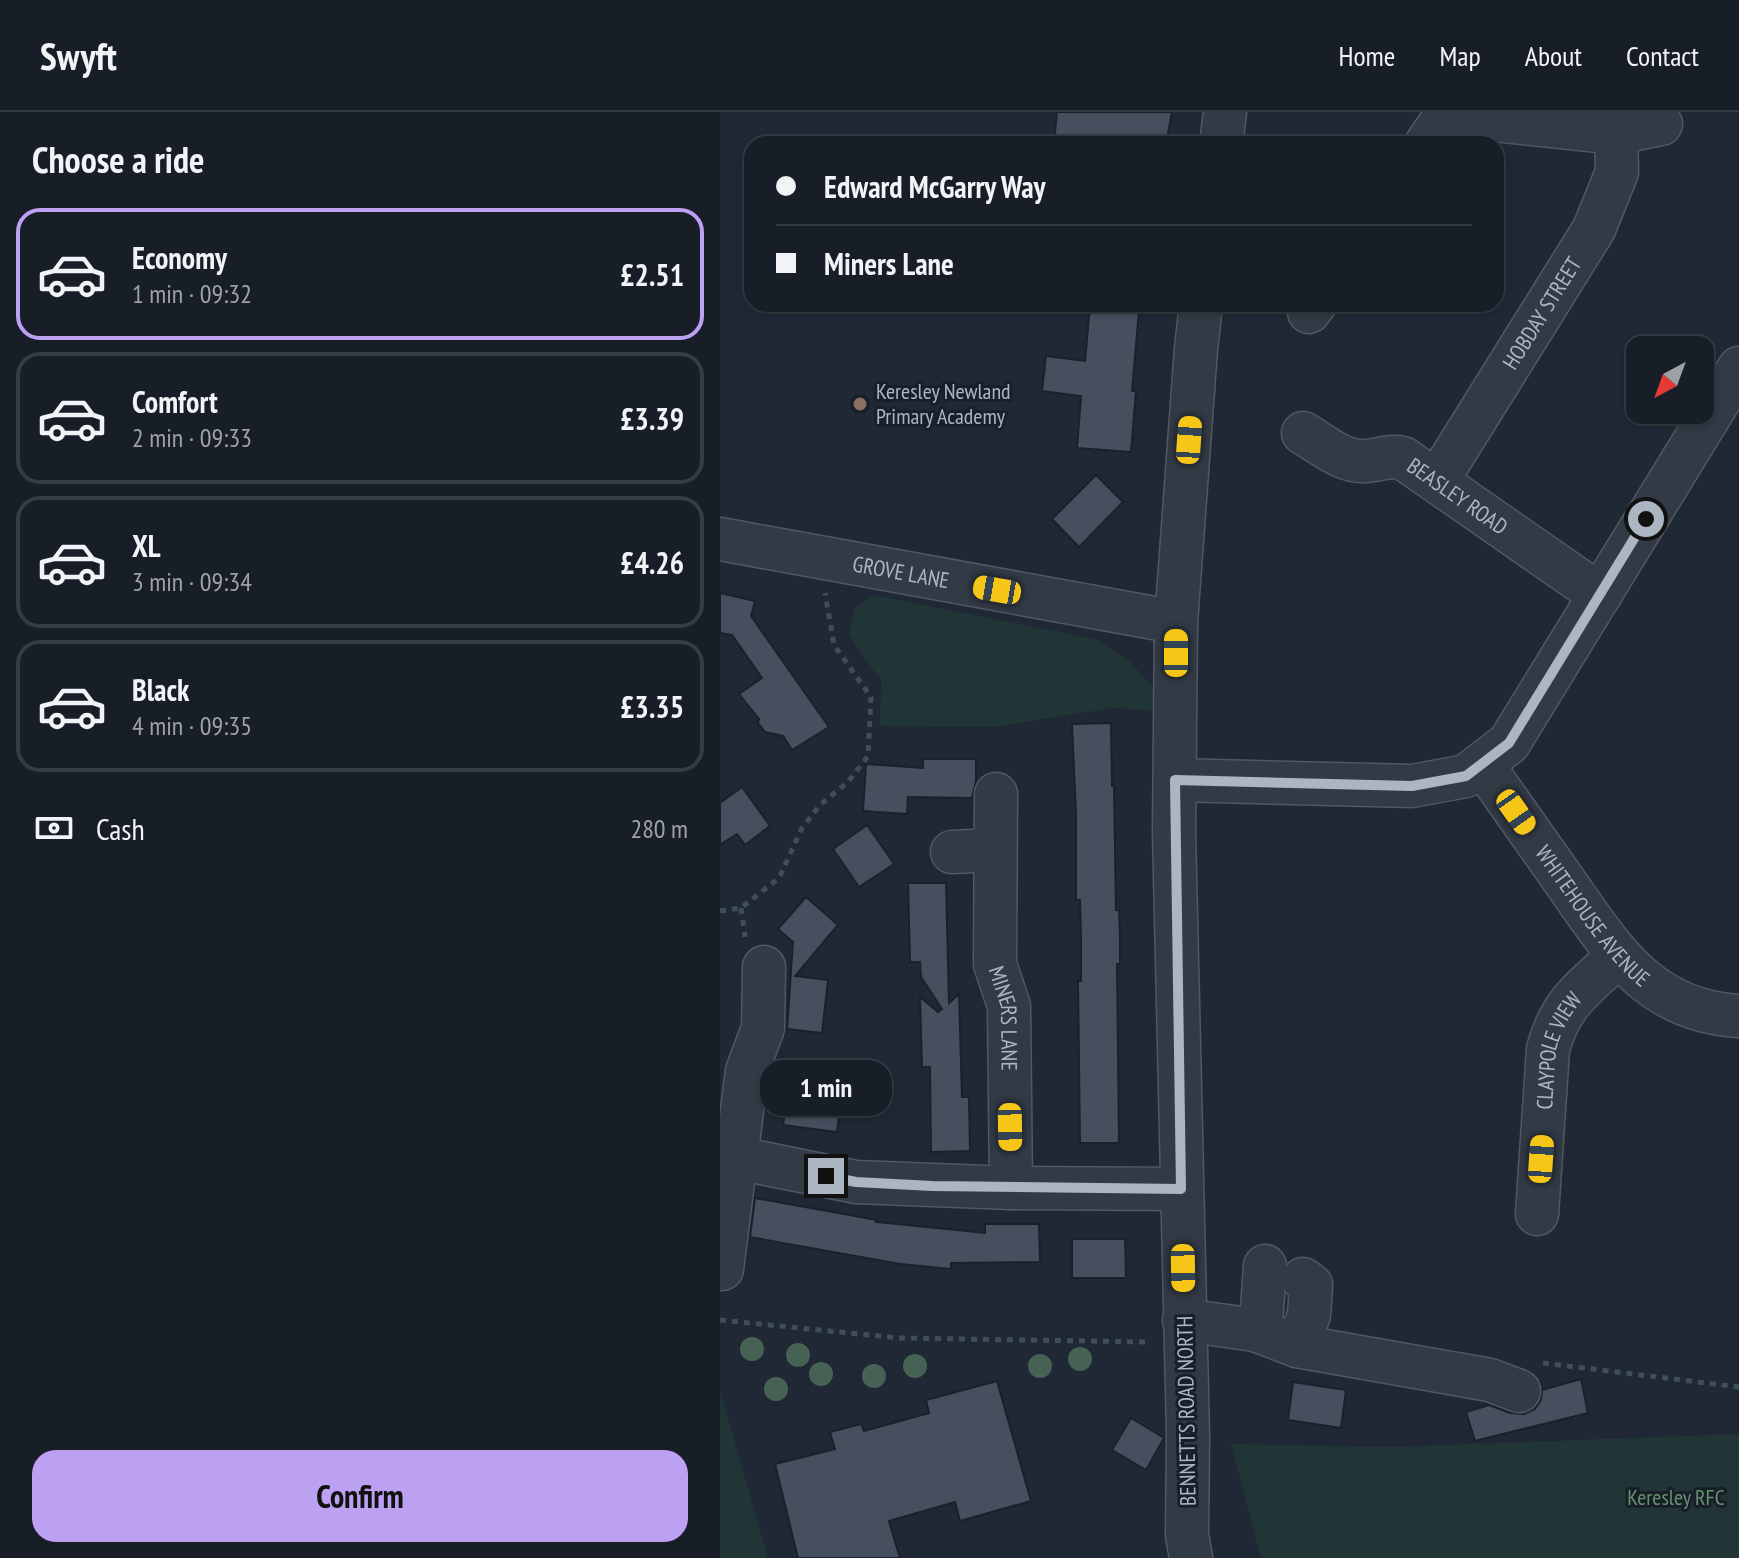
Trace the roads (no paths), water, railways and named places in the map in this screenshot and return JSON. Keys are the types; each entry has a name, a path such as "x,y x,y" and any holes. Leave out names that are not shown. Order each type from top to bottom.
{"street":[{"path":"1222,136 1225,112"},
{"path":"1431,136 1439,125 1456,116 1616,133 1661,124"},
{"name":"HOBDAY STREET","path":"1437,481 1594,229 1617,172 1616,133"},
{"name":"BENNETTS ROAD NORTH","path":"1191,1558 1187,1535 1188,1435 1181,1189 1176,622 1200,312"},
{"path":"1175,780 1412,786 1466,776 1509,743 1739,368"},
{"name":"BEASLEY ROAD","path":"1303,433 1354,461 1387,456 1403,458 1600,595"},
{"name":"GROVE LANE","path":"720,539 1176,622"},
{"name":"WHITEHOUSE AVENUE","path":"1482,764 1617,957 1650,985 1685,1005 1739,1016"},
{"name":"MINERS LANE","path":"996,794 995,964 1009,1006 1011,1188"},
{"path":"952,852 995,850"},
{"name":"CLAYPOLE VIEW","path":"1537,1214 1548,1049 1555,1025 1570,1002 1617,957"},
{"path":"722,1269 747,1071 763,1028 764,967"},
{"path":"737,1158 856,1182 1011,1188 1181,1189"},
{"path":"1255,1330 1263,1302 1284,1272 1311,1285 1309,1315 1297,1346"},
{"path":"1184,1320 1255,1330 1297,1346 1457,1373 1490,1380 1519,1391"}],"place":[{"name":"Keresley Newland Primary Academy","path":"860,404"}],"park label":[{"name":"Keresley RFC","path":"1676,1497"}]}
